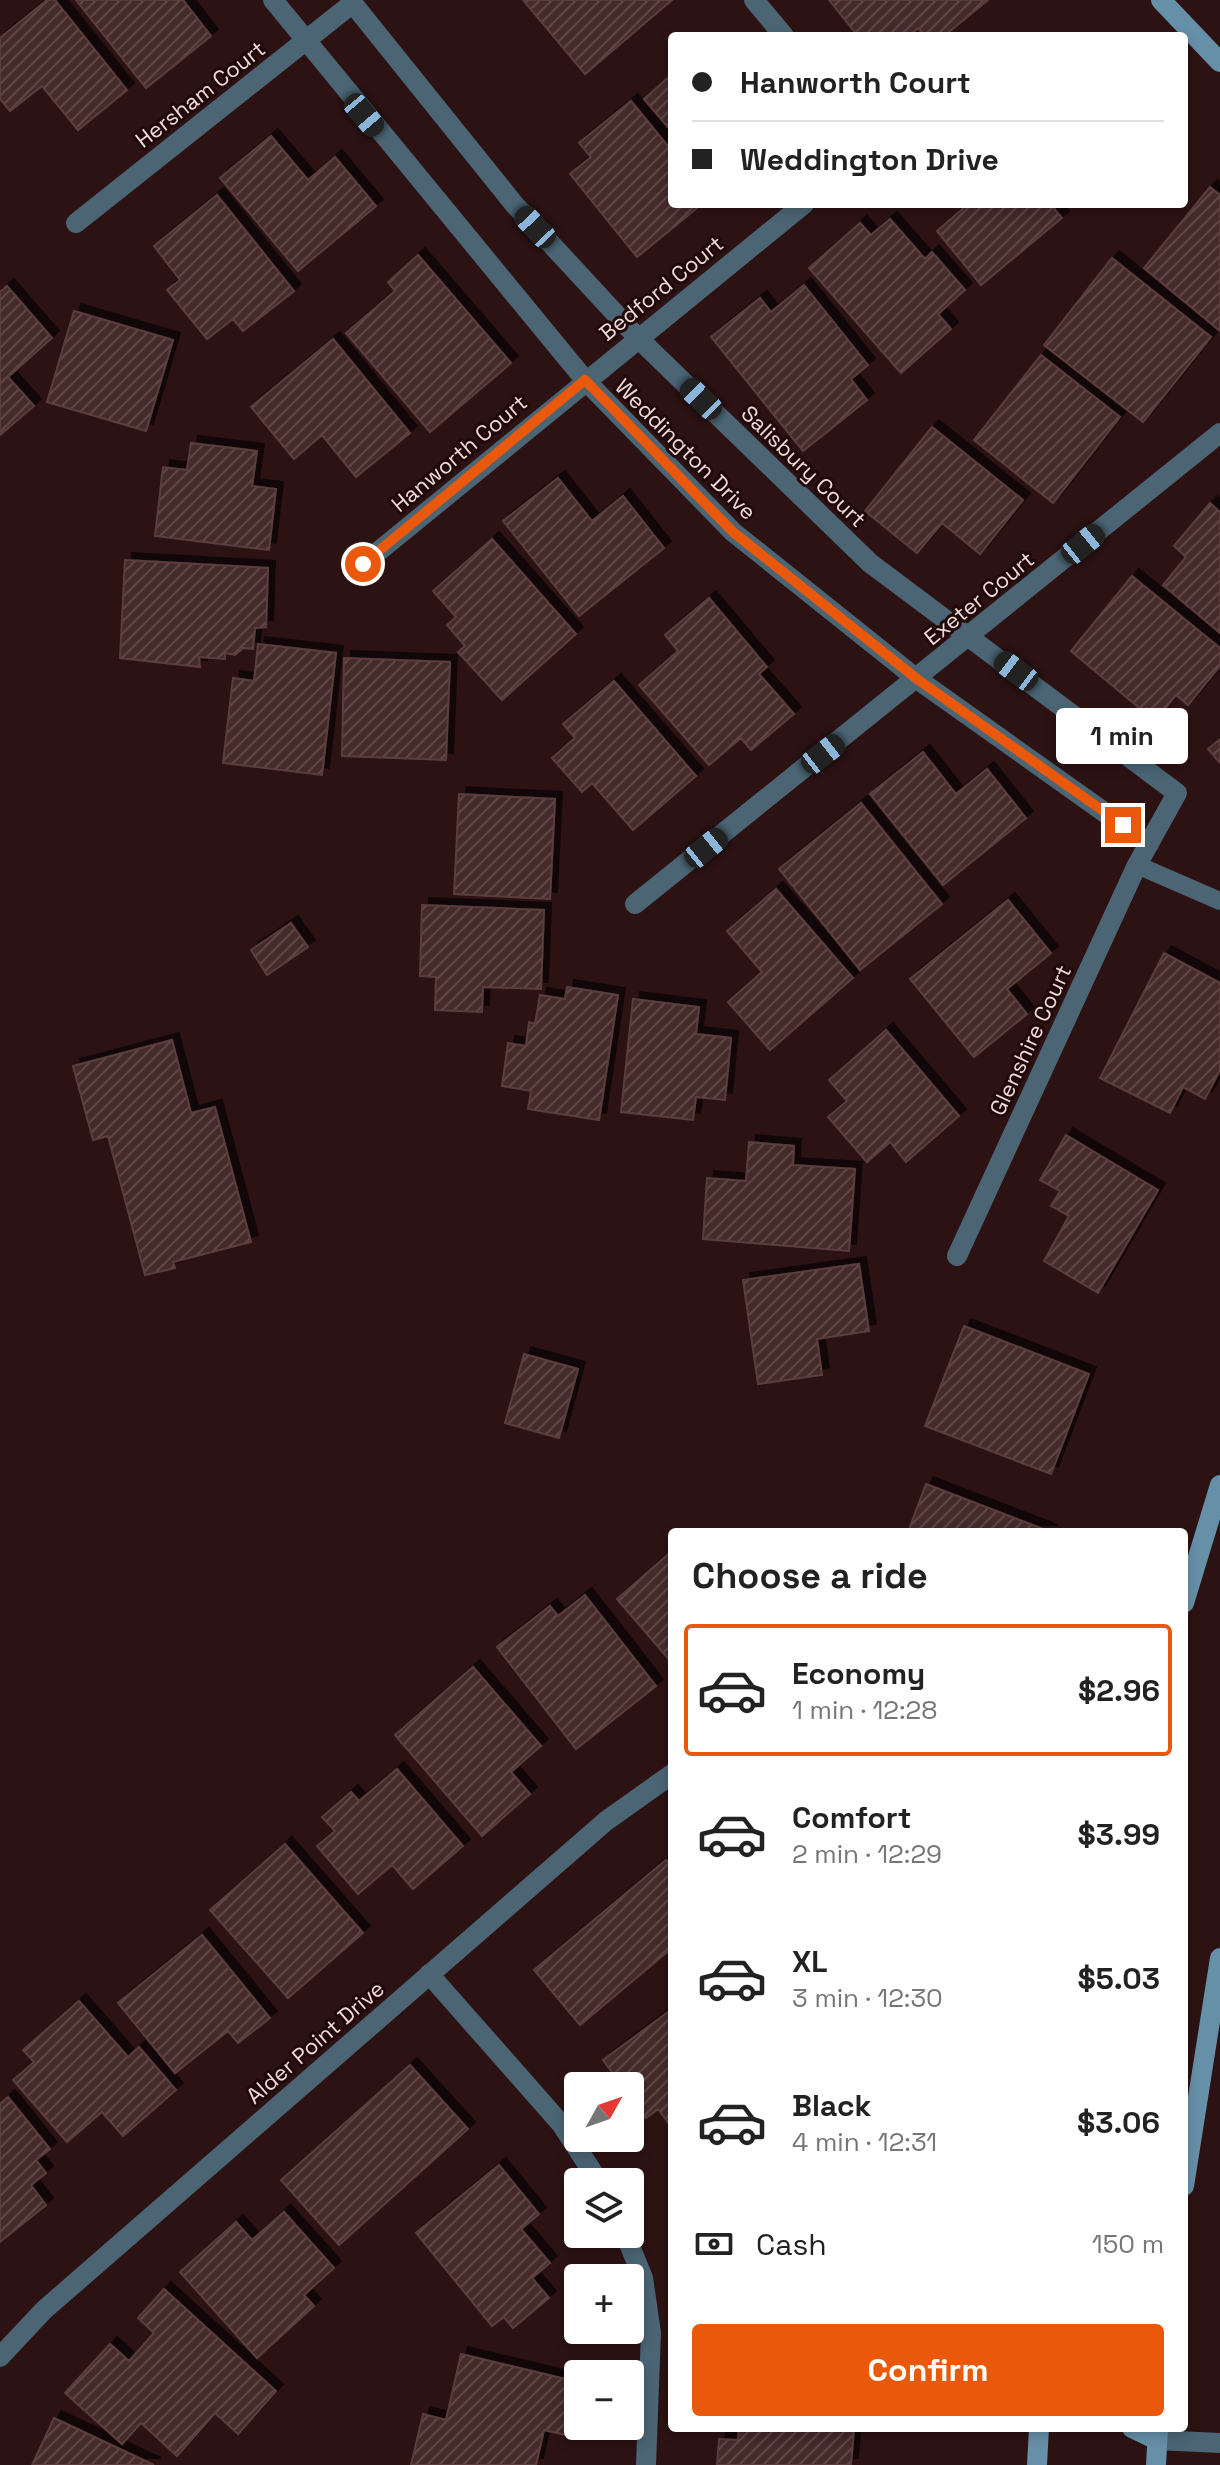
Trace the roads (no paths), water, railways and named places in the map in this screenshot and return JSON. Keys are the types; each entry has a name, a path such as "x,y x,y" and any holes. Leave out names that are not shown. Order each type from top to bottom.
{"main road":[{"path":"1161,0 1220,62"},
{"path":"1188,1590 1220,1485"},
{"path":"1188,2161 1220,1958"},
{"path":"1037,2465 1039,2432"},
{"path":"1156,2465 1158,2434"}],"street":[{"name":"Weddington Drive","path":"273,0 304,42 585,380 733,532 917,679 1149,844"},
{"path":"754,0 781,32"},
{"name":"Hersham Court","path":"76,223 352,2"},
{"name":"Salisbury Court","path":"352,2 514,204 638,338 870,563 1177,793 1149,844"},
{"name":"Bedford Court","path":"585,380 799,208"},
{"name":"Hanworth Court","path":"363,564 585,380"},
{"name":"Exeter Court","path":"635,904 1220,433"},
{"name":"Glenshire Court","path":"957,1256 1149,844"},
{"name":"Alder Point Drive","path":"0,2357 44,2310 429,1974 606,1821 668,1777"},
{"path":"429,1974 562,2125 590,2168"},
{"path":"631,2248 643,2278 651,2333 646,2465"},
{"path":"1158,2434 1220,2443"}],"lane":[{"path":"1137,865 1220,901"}]}
